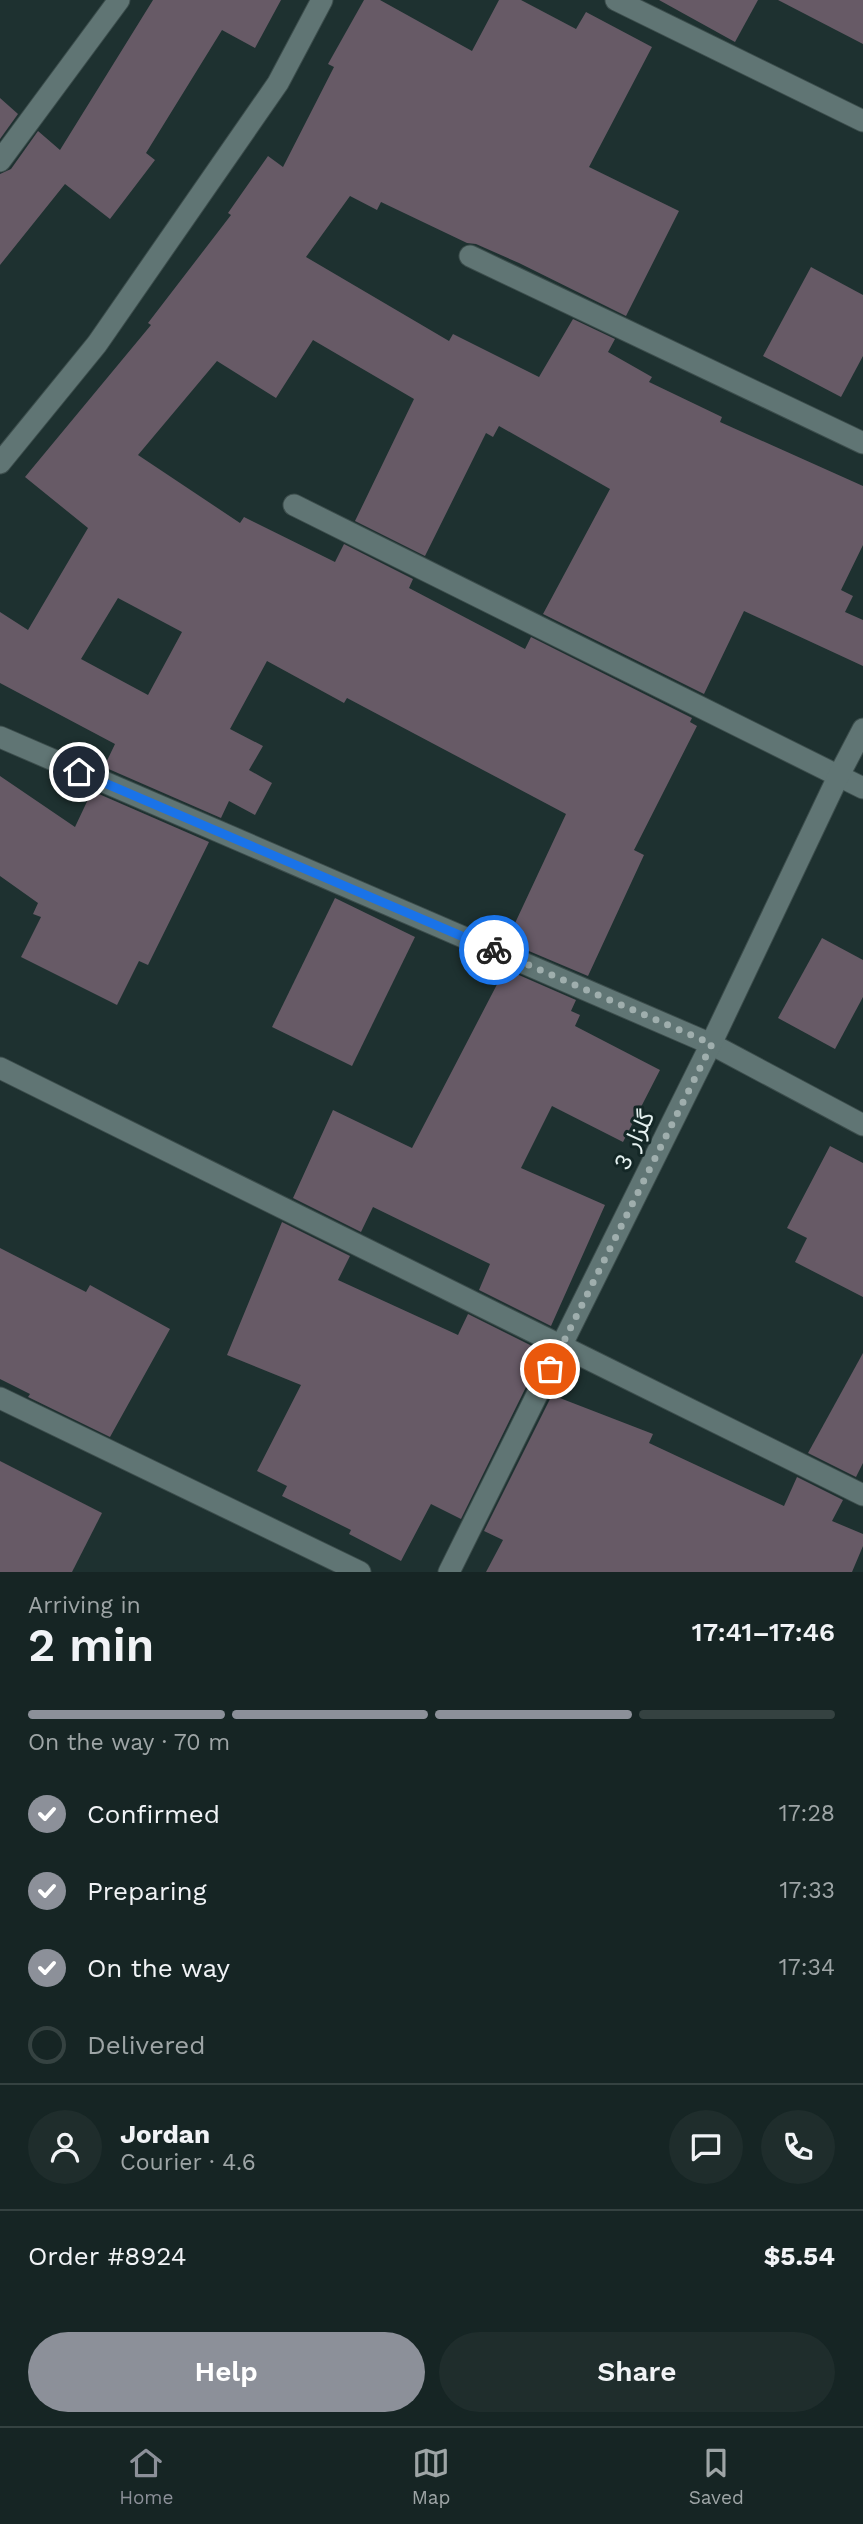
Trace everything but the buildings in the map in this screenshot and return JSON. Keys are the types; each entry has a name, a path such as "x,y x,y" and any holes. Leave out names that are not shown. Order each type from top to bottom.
{"street":[{"path":"0,161 119,0"},
{"path":"0,463 97,344 271,94 322,0"},
{"path":"616,0 863,121"},
{"path":"470,256 863,443"},
{"path":"294,505 863,788"},
{"name":"گلزار 3","path":"449,1572 712,1044 863,729"},
{"path":"0,737 712,1044 863,1125"},
{"path":"0,1068 863,1495"},
{"path":"0,1398 360,1572"}],"way so far":[{"path":"494,950 712,1044 550,1369"}],"route":[{"path":"79,772 494,950"}]}
